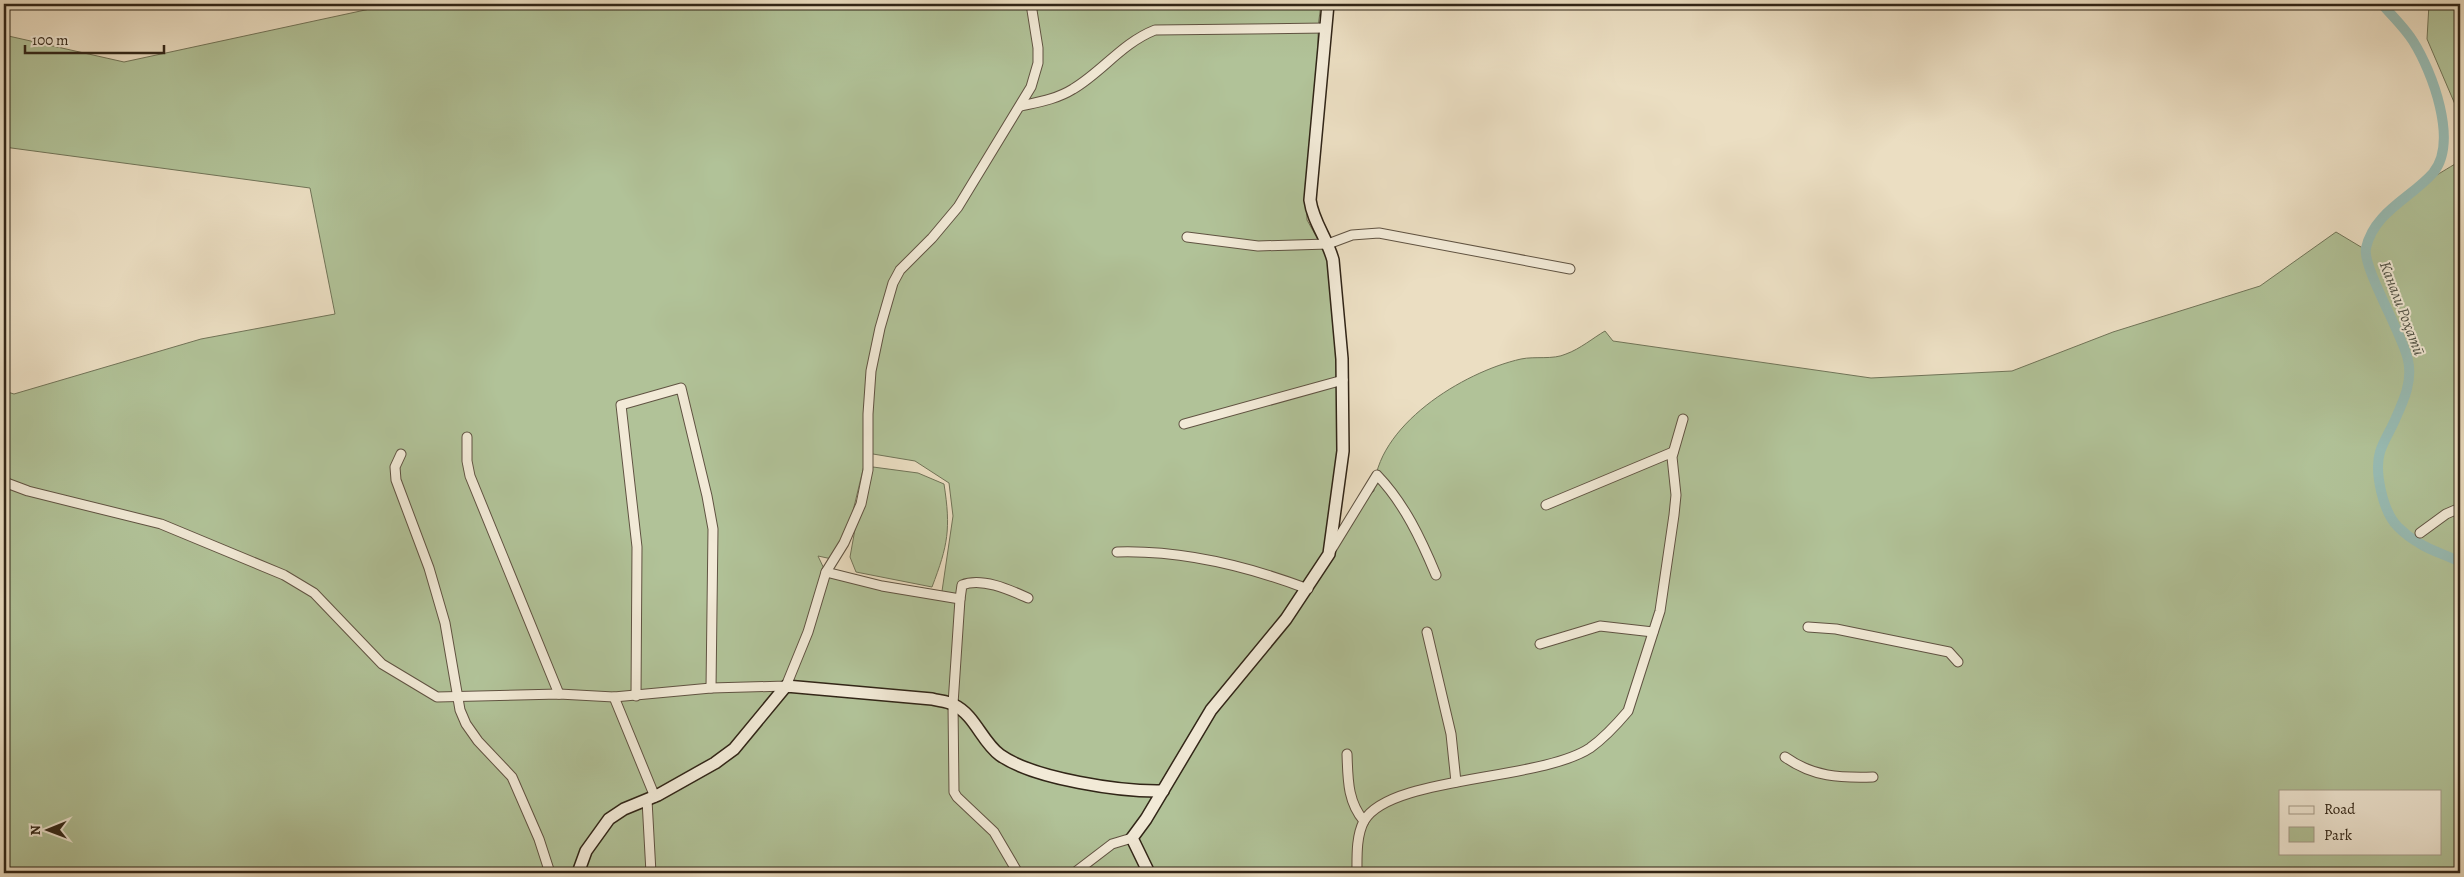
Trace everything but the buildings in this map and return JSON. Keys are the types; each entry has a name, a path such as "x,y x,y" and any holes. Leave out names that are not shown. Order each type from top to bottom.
{"street":[{"path":"578,873 590,846 609,819 624,809 651,798 715,763 734,749 786,686 808,632 826,572 855,521 866,482 871,371 880,328 896,276 958,207 1031,87 1038,64 1038,48 1031,4"},
{"path":"1328,4 1310,200 1316,224 1328,244 1333,260 1343,380 1343,451 1329,554"},
{"path":"1021,106 1043,102 1074,88 1127,45 1141,35 1155,30 1326,28"},
{"path":"1187,237 1258,246 1328,244 1352,235 1380,233 1570,268"},
{"path":"1184,424 1343,380"},
{"path":"636,696 637,547 621,405 681,388 708,496 713,529 710,688"},
{"path":"1357,873 1357,854 1364,821 1378,805 1387,800 1456,782 1528,770 1572,756 1589,748 1620,720 1628,710 1660,611 1676,495 1673,452 1683,419"},
{"path":"467,437 467,461 470,476 559,694"},
{"path":"1546,505 1673,452"},
{"path":"401,454 395,467 396,480 429,568 445,623 458,696 466,724 478,742 512,778 539,839 550,873"},
{"path":"1074,873 1112,844 1132,838 1163,791 1211,710 1286,619 1308,589 1341,530 1377,475 1398,501 1420,539 1436,575"},
{"path":"4,482 28,491 161,524 284,575 314,593 372,656 392,671 437,697 559,694 614,697 710,688 786,686 932,699 953,704 968,717 990,746 1011,762 1107,789 1136,792 1163,791"},
{"path":"2420,533 2446,514 2460,508"},
{"path":"1117,552 1161,553 1229,564 1270,574 1308,589"},
{"path":"826,572 882,586 960,599"},
{"path":"1018,873 994,832 954,792 953,704 962,585 976,583 1012,591 1028,598"},
{"path":"1540,644 1600,626 1654,632"},
{"path":"1808,627 1836,629 1949,652 1958,662"},
{"path":"1427,632 1451,734 1456,782"},
{"path":"614,697 651,798 651,873"},
{"path":"1348,754 1352,801 1356,811 1364,821"},
{"path":"1785,757 1813,773 1831,776 1873,777"},
{"path":"1132,838 1149,873"}],"green space":[{"path":"393,4 1321,4 1318,27 1318,71 1306,187 1307,220 1333,266 1347,450 1332,551 1358,507 1374,491 1378,467 1389,445 1406,424 1449,389 1498,366 1521,359 1561,356 1605,331 1613,341 1871,378 2012,371 2113,332 2260,286 2336,232 2366,250 2369,260 2369,244 2375,229 2386,215 2415,189 2460,161 2460,873 4,873 4,391 14,394 201,339 335,314 310,188 4,147 4,35 124,62","holes":["867,453 915,461 949,483 953,516 941,598 826,573 818,556 832,559 846,540"]},
{"path":"2429,4 2460,4 2460,116 2427,39"},
{"path":"873,467 918,473 944,484 947,537 942,560 932,587 856,572 850,557 859,507"}],"waterway":[{"name":"Канали Роҳатӣ","path":"2382,4 2410,36 2428,70 2440,107 2444,144 2440,160 2433,173 2385,215 2370,235 2366,248 2366,257 2370,270 2405,349 2409,368 2408,384 2404,399 2380,452 2378,460 2379,481 2388,512 2398,527 2424,546 2460,562"}]}
